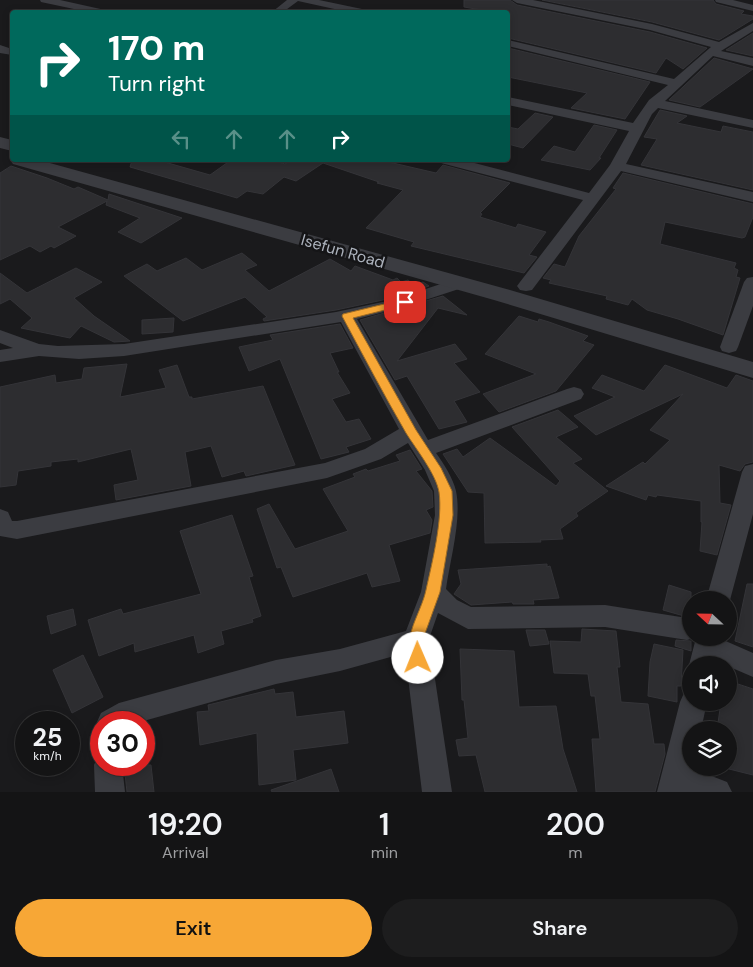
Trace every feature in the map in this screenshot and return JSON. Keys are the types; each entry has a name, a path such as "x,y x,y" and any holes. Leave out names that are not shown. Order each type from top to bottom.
{"street":[{"path":"45,0 92,10"},
{"path":"280,10 294,0"},
{"path":"303,0 352,10"},
{"path":"517,0 652,27 753,62"},
{"path":"720,0 753,8"},
{"path":"526,286 617,166 646,112 675,83 716,49 753,26"},
{"path":"510,43 675,83"},
{"path":"510,101 636,128"},
{"path":"654,103 753,124"},
{"name":"Isefun Road","path":"26,162 459,283 753,370"},
{"name":"Isefun Road","path":"61,162 526,286 753,353"},
{"path":"454,162 592,198"},
{"path":"617,166 753,197"},
{"path":"730,346 753,282"},
{"path":"0,356 39,350 81,352 142,348 347,316 425,297 459,283"},
{"path":"347,316 445,491 446,515 433,592 416,639 437,792"},
{"path":"0,336 39,350"},
{"path":"0,518 2,528 17,530 326,470 373,454 574,394"},
{"path":"720,591 753,472"},
{"path":"433,592 448,607 468,618 605,616 682,638"},
{"path":"137,711 276,672 340,660 416,639"},
{"path":"706,646 753,665"},
{"path":"692,711 674,784 717,792"},
{"path":"109,776 110,792"}],"building":[{"path":"464,0 510,0 517,5 650,32 707,48 683,69 666,58 656,73 510,38 510,10 481,10 464,7"},
{"path":"542,0 713,0 716,4 744,11 741,14 753,16 753,19 719,40 652,22"},
{"path":"753,33 753,56 726,50"},
{"path":"510,48 650,82 625,119 571,108 587,93 510,77"},
{"path":"714,58 753,69 700,107 669,100"},
{"path":"660,110 687,116 677,123 721,132 723,126 753,132 753,190 641,165 657,139 644,137"},
{"path":"535,113 553,117 523,148 510,145 510,127 518,129"},
{"path":"594,125 617,130 599,158 601,158 590,170 541,160 554,146 575,152"},
{"path":"131,162 164,162 210,175 228,162 278,162 285,164 288,162 389,162 436,173 443,165 510,183 480,213 482,214 480,217 516,228 518,224 546,232 529,255 537,257 524,273 411,246 414,242 366,228 403,190 377,183 379,182 323,163 296,181 284,177 263,194 247,191 237,198 130,167"},
{"path":"11,166 74,189 78,187 108,200 109,194 182,218 141,243 118,232 140,218 106,205 107,201 58,227 76,236 54,248 51,246 40,252 30,246 0,260 0,173"},
{"path":"623,173 753,204 753,217 745,237 742,238 665,222 660,244 736,263 734,268 738,270 736,277 740,278 723,335 647,310 632,299 628,305 606,299 607,296 549,283 551,280 543,278 554,264 565,267 579,236 616,189 613,188"},
{"path":"242,253 257,265 245,270 269,291 330,259 351,271 355,266 393,280 397,278 401,282 408,280 414,285 423,282 429,286 392,298 336,310 264,321 263,319 267,317 245,297 183,321 124,276 147,264 157,271 186,258 202,270"},
{"path":"76,268 102,282 74,298 94,316 130,341 114,342 81,326 70,338 21,328 32,318 10,299 0,304 0,273 27,293"},
{"path":"443,296 467,315 438,308 397,361 455,344 467,359 454,363 480,392 454,401 467,422 439,429 407,376 395,380 360,320"},
{"path":"519,316 538,322 539,319 588,336 583,341 594,345 556,391 499,412 483,394 536,374 485,354"},
{"path":"174,318 173,332 142,334 142,320"},
{"path":"340,324 353,348 330,353 339,372 337,372 350,393 332,399 346,422 359,419 371,439 346,447 349,452 321,459 280,359 249,371 239,347 273,340 270,335"},
{"path":"127,364 120,397 166,388 159,370 177,365 189,397 192,397 192,399 263,386 295,465 246,476 244,471 222,477 211,446 185,452 191,486 116,500 114,485 138,480 131,449 78,462 78,459 51,462 51,466 18,471 16,485 0,487 0,387 55,375 56,383 82,379 84,368"},
{"path":"665,365 727,388 736,375 753,381 753,462 745,464 740,471 719,465 720,503 731,505 717,555 700,551 701,501 657,495 656,497 648,495 646,500 606,486 643,462 645,464 670,440 650,430 683,394 596,435 574,416 615,397 592,388 602,375 644,391"},
{"path":"558,410 578,427 556,437 582,459 573,463 608,491 576,513 578,516 560,529 563,539 540,540 541,542 485,543 484,493 468,492 443,454 457,449 463,457 490,438 556,486 560,481 512,427"},
{"path":"410,450 422,469 416,471 432,491 433,507 426,510 432,520 430,533 389,545 400,581 372,587 367,573 293,597 281,567 277,568 257,509 269,504 295,549 348,531 323,489 355,477 353,474 366,469 368,471 400,461 396,455"},
{"path":"232,515 253,576 249,577 261,616 252,619 253,622 221,631 224,644 198,653 194,635 135,652 134,643 99,656 88,620 121,609 123,614 201,594 180,531"},
{"path":"547,564 547,567 550,566 559,598 533,600 534,604 513,604 512,602 471,605 454,594 461,584 458,570"},
{"path":"747,584 753,584 753,647 738,642 738,627"},
{"path":"669,585 688,591 682,591 682,615 663,610"},
{"path":"73,609 76,625 51,634 47,616"},
{"path":"582,629 616,631 620,667 617,667 621,702 648,704 654,744 664,744 665,754 655,792 596,792 592,739 600,739 595,696 591,696 588,674 554,673 550,641 581,642"},
{"path":"526,630 545,630 549,644 530,646"},
{"path":"676,640 682,640 682,646 691,646 691,651 675,646"},
{"path":"654,644 683,650 681,686 677,686 677,702 648,696 650,662"},
{"path":"460,649 514,651 519,707 556,706 563,749 577,792 485,792 476,755 459,756 456,740 468,738 464,700 462,700"},
{"path":"83,655 103,697 76,711 71,711 53,670"},
{"path":"737,684 753,689 753,775 737,771 737,721 718,721 720,711 737,711"},
{"path":"274,689 275,694 293,692 296,717 344,711 348,743 293,750 296,780 259,785 257,733 200,745 197,712 209,711 208,705"},
{"path":"331,769 339,792 272,792 271,790"},
{"path":"125,776 152,776 154,792 127,792"}],"route":[{"path":"405,302 347,316 412,432 435,468 445,491 446,515 433,592 416,639 418,658"}]}
